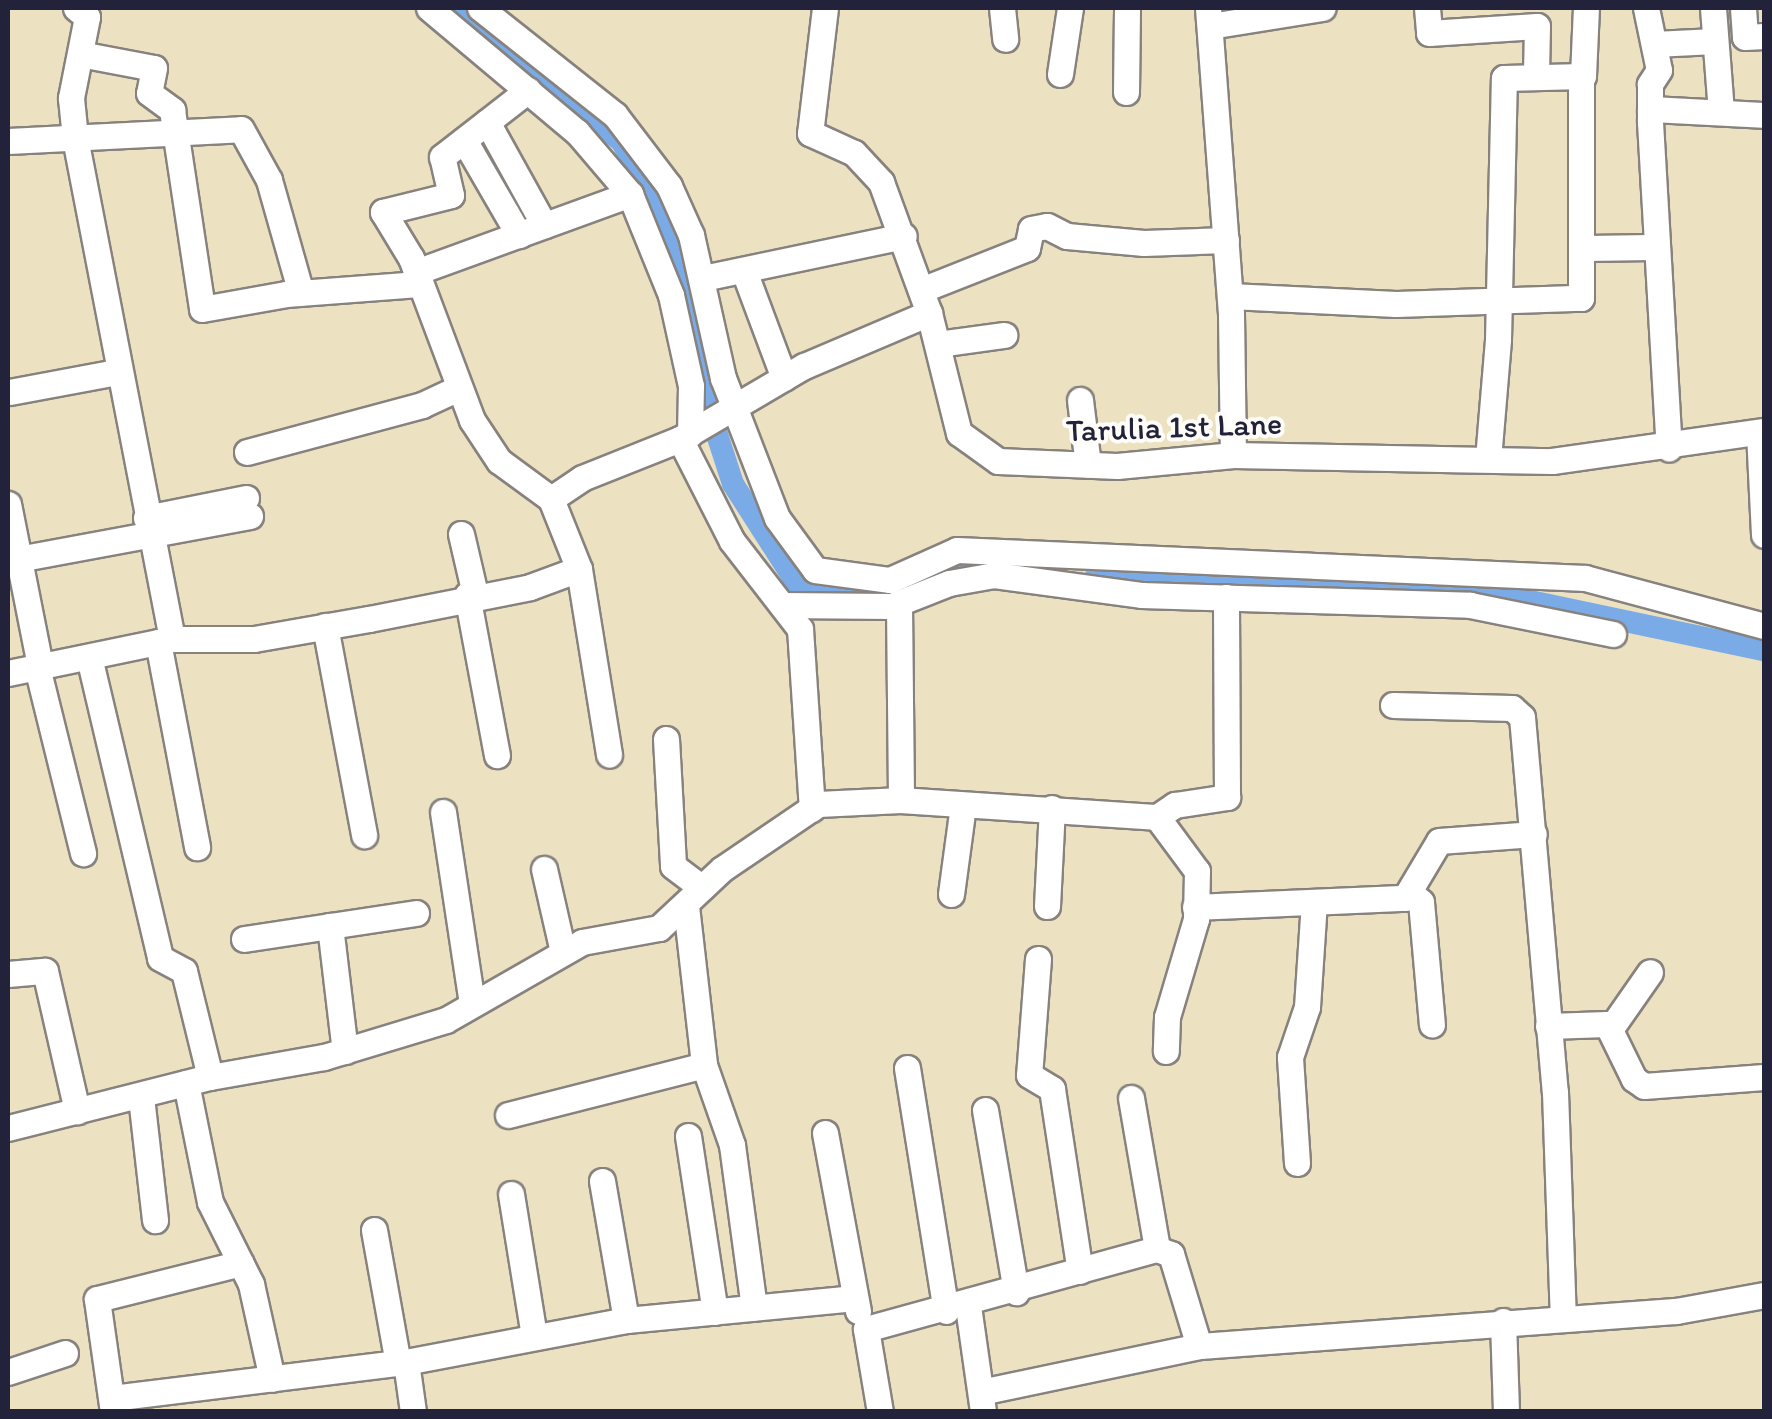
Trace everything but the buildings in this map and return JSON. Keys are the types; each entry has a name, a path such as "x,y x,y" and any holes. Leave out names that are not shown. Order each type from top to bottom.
{"street":[{"path":"76,8 86,14 71,98 75,138 148,529 197,848"},
{"path":"429,8 597,152 630,194 675,310 691,386 688,435 732,541 800,628 806,661 812,809"},
{"name":"Tarulia 1st Lane","path":"825,8 810,133 870,165 904,236 938,344 959,433 975,449 998,461 1088,465 1233,455 1552,462 1670,448 1762,431"},
{"path":"1002,8 1005,39"},
{"path":"1060,74 1070,8"},
{"path":"1126,92 1127,8"},
{"path":"1233,455 1230,296 1209,17 1323,8"},
{"path":"1427,8 1429,32 1537,26 1536,75"},
{"path":"1230,296 1396,304 1582,297 1581,77 1586,8"},
{"path":"1646,8 1659,70 1650,84 1650,110 1670,448"},
{"path":"1713,8 1721,110"},
{"path":"1743,8 1745,37 1764,36"},
{"path":"495,11 615,114 651,158 692,236 729,409 777,518 815,570 890,580 957,550 1586,578 1764,626"},
{"path":"1654,44 1716,41"},
{"path":"80,54 154,68 150,93 172,110 201,308 417,278 630,194"},
{"path":"1488,459 1498,299 1504,78 1581,77"},
{"path":"528,90 440,160 449,196 383,210 417,278 458,388 490,451 551,499 579,570 608,756"},
{"path":"1650,110 1721,110 1764,115"},
{"path":"487,122 544,226"},
{"path":"8,141 240,130 269,180 300,293"},
{"path":"464,140 519,235"},
{"path":"551,499 582,478 688,435 784,378 1027,248 1031,229 1047,226 1067,236 1144,243 1226,240"},
{"path":"703,278 904,236"},
{"path":"1582,248 1656,247"},
{"path":"744,271 784,378"},
{"path":"938,344 1004,335"},
{"path":"10,392 116,372"},
{"path":"247,452 422,405 458,388"},
{"path":"1080,400 1088,465"},
{"path":"1762,431 1764,535"},
{"path":"8,504 38,667 83,852"},
{"path":"18,559 248,507"},
{"path":"461,534 497,755"},
{"path":"8,673 165,640 254,640 471,594 530,587 579,570"},
{"path":"782,605 899,604 949,583 994,576 1094,591 1470,604 1613,634"},
{"path":"8,1128 198,1080 345,1051 446,1020 563,952 659,928 812,809 901,800 1157,817 1175,805 1227,798 1226,598"},
{"path":"899,604 901,800"},
{"path":"326,626 364,836"},
{"path":"89,657 160,958 184,971 210,1202 260,1312 272,1379"},
{"path":"1393,704 1518,711 1534,834 1548,1026 1562,1317"},
{"path":"666,738 672,866 694,898 704,1065 732,1146 754,1308"},
{"path":"951,894 963,805"},
{"path":"1047,906 1052,808"},
{"path":"443,812 472,1004"},
{"path":"1157,817 1196,871 1195,907 1167,1017 1166,1051"},
{"path":"1410,894 1430,848 1439,842 1534,834"},
{"path":"544,869 563,952"},
{"path":"1195,907 1410,894 1421,902 1432,1025"},
{"path":"1297,1163 1290,1057 1307,1007 1314,902"},
{"path":"244,939 416,913"},
{"path":"330,926 345,1051"},
{"path":"1038,960 1029,1075 1052,1089 1080,1271"},
{"path":"8,974 46,971 77,1111"},
{"path":"1611,1028 1650,972"},
{"path":"1548,1026 1611,1028"},
{"path":"1611,1028 1638,1084 1764,1077"},
{"path":"508,1114 704,1065"},
{"path":"907,1068 957,1308 982,1402 1199,1346 1676,1311 1764,1296"},
{"path":"142,1096 155,1220"},
{"path":"1131,1098 1157,1249"},
{"path":"985,1110 1016,1292"},
{"path":"825,1133 852,1298 866,1330 880,1412"},
{"path":"688,1136 714,1312"},
{"path":"602,1181 626,1320"},
{"path":"512,1194 534,1336"},
{"path":"374,1230 413,1412"},
{"path":"866,1330 1016,1292 1157,1249 1171,1254 1199,1346"},
{"path":"241,1263 97,1300 112,1405 402,1363 626,1320 852,1298"},
{"path":"1503,1321 1506,1412"},
{"path":"8,1372 65,1353"}],"waterway":[{"path":"463,8 622,142 687,269 712,419 733,484 796,582 846,597 902,588 951,568 993,568"},
{"path":"1094,579 1483,591 1764,650"}]}
